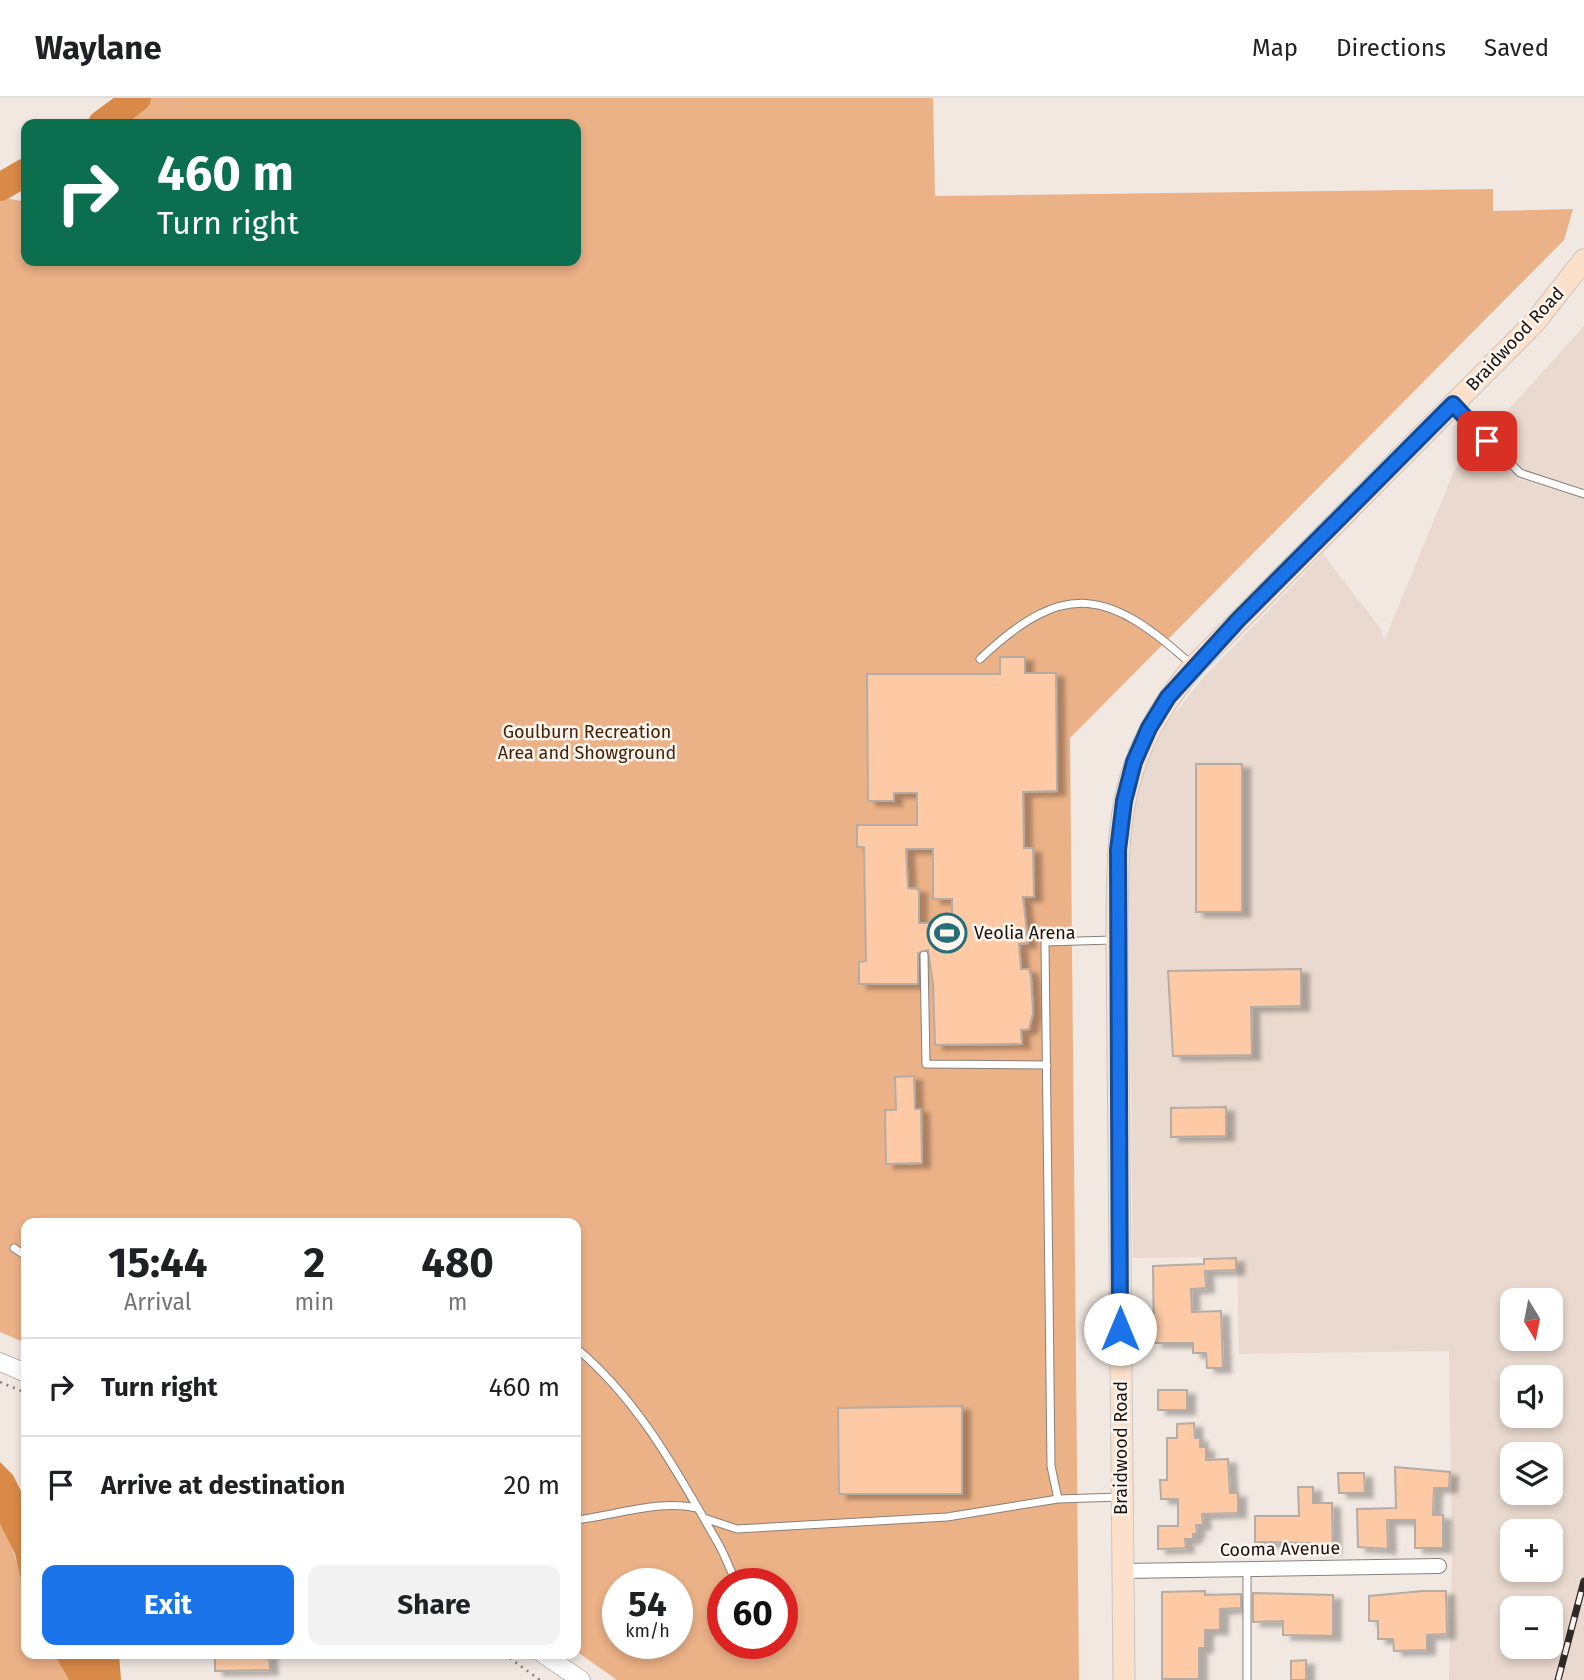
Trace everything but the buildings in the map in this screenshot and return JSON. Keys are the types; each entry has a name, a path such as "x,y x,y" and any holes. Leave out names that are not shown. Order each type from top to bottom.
{"main road":[{"name":"Braidwood Road","path":"1124,1680 1117,940 1118,850 1124,801 1134,762 1149,728 1193,667 1535,322 1584,260"}],"street":[{"path":"0,1362 21,1371"},
{"name":"Cooma Avenue","path":"1122,1572 1439,1566"},
{"path":"550,1659 581,1680"}],"lane":[{"path":"1453,404 1520,473 1584,494"},
{"path":"980,659 1021,624 1045,611 1086,601 1125,612 1168,644 1193,667"},
{"path":"1058,1499 1051,1466 1045,942 1117,940"},
{"path":"924,955 926,1064 1047,1065"},
{"path":"14,1248 21,1253"},
{"path":"581,1353 615,1384 636,1411 704,1518 730,1568"},
{"path":"704,1518 737,1529 947,1517 1058,1499 1121,1497"},
{"path":"581,1519 672,1505 697,1508"},
{"path":"1247,1569 1247,1680"}],"path":[{"path":"0,1382 21,1391"},
{"path":"511,1659 540,1680"}],"shaded area":[{"path":"1584,326 1584,1680 1449,1680 1452,1553 1449,1351 1239,1354 1237,1257 1133,1258 1128,848 1137,790 1146,764 1170,719 1204,677 1323,554 1381,629 1384,641 1455,469"},
{"path":"0,1462 13,1475 21,1491 21,1580 15,1554 0,1524"},
{"path":"57,1659 119,1659 121,1680 69,1680"}],"green space":[{"name":"Goulburn Recreation Area and Showground","path":"140,98 933,98 935,196 1493,189 1493,211 1573,209 1564,240 1070,738 1079,1680 617,1680 581,1655 581,1218 21,1218 21,1341 0,1332 0,197 21,201 21,266 581,266 581,119 112,119"},
{"path":"0,1524 14,1554 21,1581 21,1659 57,1659 69,1680 0,1680"}],"waterway":[{"path":"109,119 137,98"},
{"path":"0,187 21,175"}],"railway":[{"path":"1558,1680 1584,1581"}],"place":[{"name":"Veolia Arena","path":"947,933"}],"route":[{"path":"1120,1329 1118,850 1124,801 1134,762 1149,728 1168,697 1193,667 1453,404 1487,441"}]}
